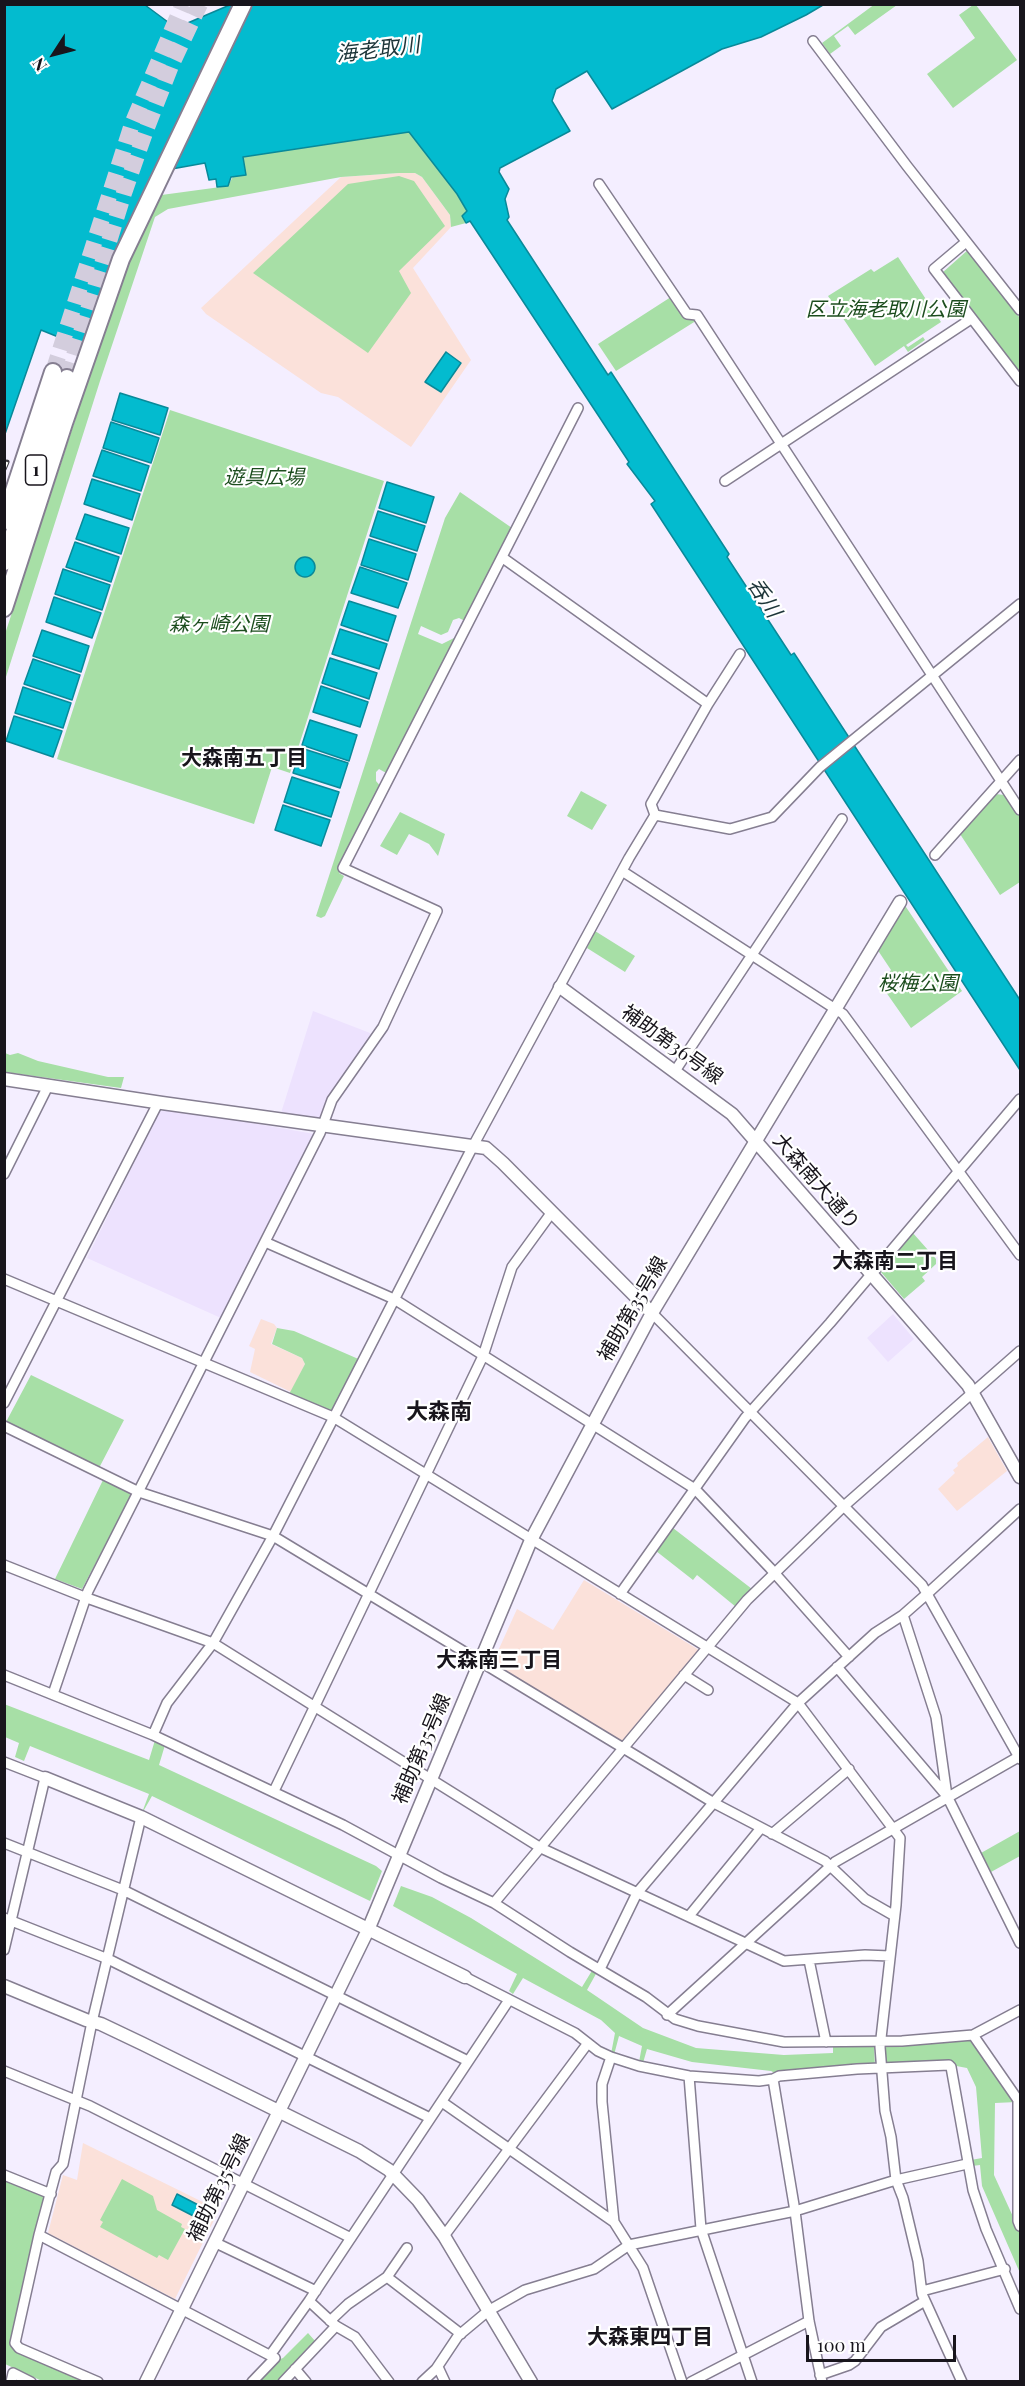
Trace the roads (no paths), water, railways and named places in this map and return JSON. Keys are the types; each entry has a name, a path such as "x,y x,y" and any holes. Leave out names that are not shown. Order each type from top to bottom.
{"highway":[{"path":"4,608 121,259 243,4"},
{"name":"1","path":"4,521 60,375 4,562"}],"street":[{"path":"813,41 964,244 1020,310"},
{"path":"599,184 687,314 697,315 1020,810"},
{"path":"964,244 934,268 1020,381"},
{"path":"725,481 971,319"},
{"path":"53,1694 87,1598 324,1124 332,1100 383,1027 437,911 343,868 578,408"},
{"path":"503,558 708,704"},
{"path":"655,815 734,829 772,817 820,767 1020,604"},
{"path":"655,815 651,804 708,704 740,654"},
{"path":"935,855 1020,760"},
{"path":"153,1735 167,1703 213,1643 273,1536 473,1146 622,871 655,815"},
{"path":"675,1071 842,819"},
{"path":"622,871 835,1008 849,1021 1020,1255"},
{"name":"補助第35号線","path":"146,2382 368,1930 531,1540 652,1313 900,902"},
{"name":"補助第36号線","path":"560,987 732,1114 755,1142"},
{"path":"4,1079 158,1103 486,1148 928,1593 1020,1757 833,1864 667,2015"},
{"path":"4,1174 48,1086"},
{"path":"620,1594 750,1412 871,1275 1020,1099"},
{"path":"4,1403 158,1103"},
{"name":"大森南大通り","path":"755,1142 973,1393 1020,1477"},
{"path":"274,1791 483,1356 512,1267 552,1212"},
{"path":"265,1242 394,1299 695,1489 775,1573 849,1657"},
{"path":"4,1279 333,1417 798,1703 900,1839 881,2044 885,2111 891,2137 896,2180 906,2209 922,2290 962,2382"},
{"path":"494,1903 747,1600 843,1506 1020,1351"},
{"path":"4,1426 139,1492 273,1536 714,1803 833,1864 865,1899 893,1915"},
{"path":"600,1969 637,1893 798,1703 875,1633 903,1615 1020,1509"},
{"path":"4,1565 87,1598 213,1643 541,1848 784,1961 865,1955 890,1956"},
{"path":"903,1615 936,1716 947,1797"},
{"path":"837,1668 947,1797 1020,1943"},
{"path":"4,1675 153,1735 274,1791 494,1903 570,1953 646,1997 667,2015 698,2026 784,2042 881,2044 973,2035 1020,2010"},
{"path":"684,1675 708,1690"},
{"path":"4,1762 141,1817 575,2032 611,2057 639,2066 689,2076 759,2081 778,2076 881,2067 944,2064 951,2067 967,2164 986,2229 1005,2269 1020,2309"},
{"path":"772,1834 849,1769"},
{"path":"4,1950 8,1919 45,1778"},
{"path":"98,2382 19,2348 15,2343 39,2235 56,2172 63,2164 92,2022 141,1817"},
{"path":"688,1916 761,1828"},
{"path":"4,1843 123,1890 468,2061"},
{"path":"8,1919 108,1959 430,2118"},
{"path":"809,1960 826,2042"},
{"path":"4,1986 143,2043 367,2155 394,2174 418,2200 444,2236 531,2382"},
{"path":"271,2354 316,2291 509,2000"},
{"path":"973,2035 1019,2099 1018,2221 1020,2226"},
{"path":"444,2236 588,2043"},
{"path":"611,2057 602,2084 602,2102 614,2222"},
{"path":"4,2071 75,2100 351,2238"},
{"path":"689,2076 701,2229 752,2382"},
{"path":"773,2079 795,2211 809,2320 821,2380 855,2361 881,2327 926,2301"},
{"path":"442,2102 614,2222 643,2268 682,2382"},
{"path":"422,2382 438,2367 461,2334 488,2311 525,2290 594,2269 629,2245 795,2211 896,2180 967,2164"},
{"path":"4,2175 51,2194"},
{"path":"39,2235 271,2354 275,2358 252,2382"},
{"path":"214,2241 316,2291"},
{"path":"283,2382 348,2304 387,2277 407,2248"},
{"path":"922,2290 1005,2269"},
{"path":"387,2277 461,2334"},
{"path":"309,2301 333,2323 355,2337 389,2382"},
{"path":"691,2382 809,2320"},
{"path":"438,2367 445,2382"},
{"path":"295,2369 306,2382"},
{"path":"10,2382 13,2373 32,2382"}],"water":[{"name":"海老取川","path":"232,4 823,5 761,37 722,49 612,109 587,71 556,89 552,101 570,131 500,168 499,172 509,189 505,199 509,217 507,220 608,375 611,372 729,554 727,557 791,655 794,653 1020,1000 1020,1070 651,504 655,501 627,464 629,462 470,221 466,223 462,216 467,211 457,194 409,132 243,157 246,175 231,177 228,186 217,187 216,179 209,180 205,163 155,172 83,347 41,330 5,434 5,5 145,5 176,28"},
{"path":"446,352 461,363 441,392 425,382"},
{"path":"120,393 168,408 160,435 112,420"},
{"path":"111,422 159,438 151,463 103,448"},
{"path":"102,450 149,466 141,491 93,476"},
{"path":"92,479 140,494 132,520 84,504"},
{"path":"387,482 434,497 426,523 379,508"},
{"path":"378,511 425,526 417,551 370,536"},
{"path":"85,514 129,528 121,554 76,539"},
{"path":"369,539 416,554 408,580 361,565"},
{"path":"75,542 119,557 111,582 66,567"},
{"path":"305,557 312,560 315,567 312,574 305,577 298,574 295,567 298,560"},
{"path":"360,567 407,583 398,608 351,593"},
{"path":"63,569 110,585 102,610 55,594"},
{"path":"54,597 101,613 92,638 46,622"},
{"path":"349,601 396,616 388,641 341,625"},
{"path":"340,629 387,644 379,669 332,654"},
{"path":"42,630 89,646 81,672 33,656"},
{"path":"330,658 377,673 369,699 322,683"},
{"path":"33,659 80,675 72,700 24,684"},
{"path":"321,686 368,702 360,727 313,712"},
{"path":"23,687 71,703 63,728 15,713"},
{"path":"14,716 62,731 53,757 6,741"},
{"path":"310,720 357,735 349,761 302,745"},
{"path":"301,748 348,763 340,788 293,773"},
{"path":"292,777 339,792 331,817 284,802"},
{"path":"283,805 330,820 321,846 275,830"},
{"path":"177,2194 210,2211 205,2222 172,2205"}],"tunnel":[{"path":"53,372 132,124 183,4"},
{"path":"67,378 124,193 146,130 171,66 200,4"}],"railway":[{"path":"4,469 7,462"}],"district":[{"name":"大森南五丁目","path":"244,758"},
{"name":"大森南二丁目","path":"895,1261"},
{"name":"大森南","path":"439,1412"},
{"name":"大森南三丁目","path":"499,1660"},
{"name":"大森東四丁目","path":"650,2337"}],"park label":[{"name":"区立海老取川公園","path":"886,310"},
{"name":"遊具広場","path":"264,478"},
{"name":"森ヶ崎公園","path":"219,625"},
{"name":"桜梅公園","path":"918,984"}],"water label":[{"name":"呑川","path":"764,598"}]}
